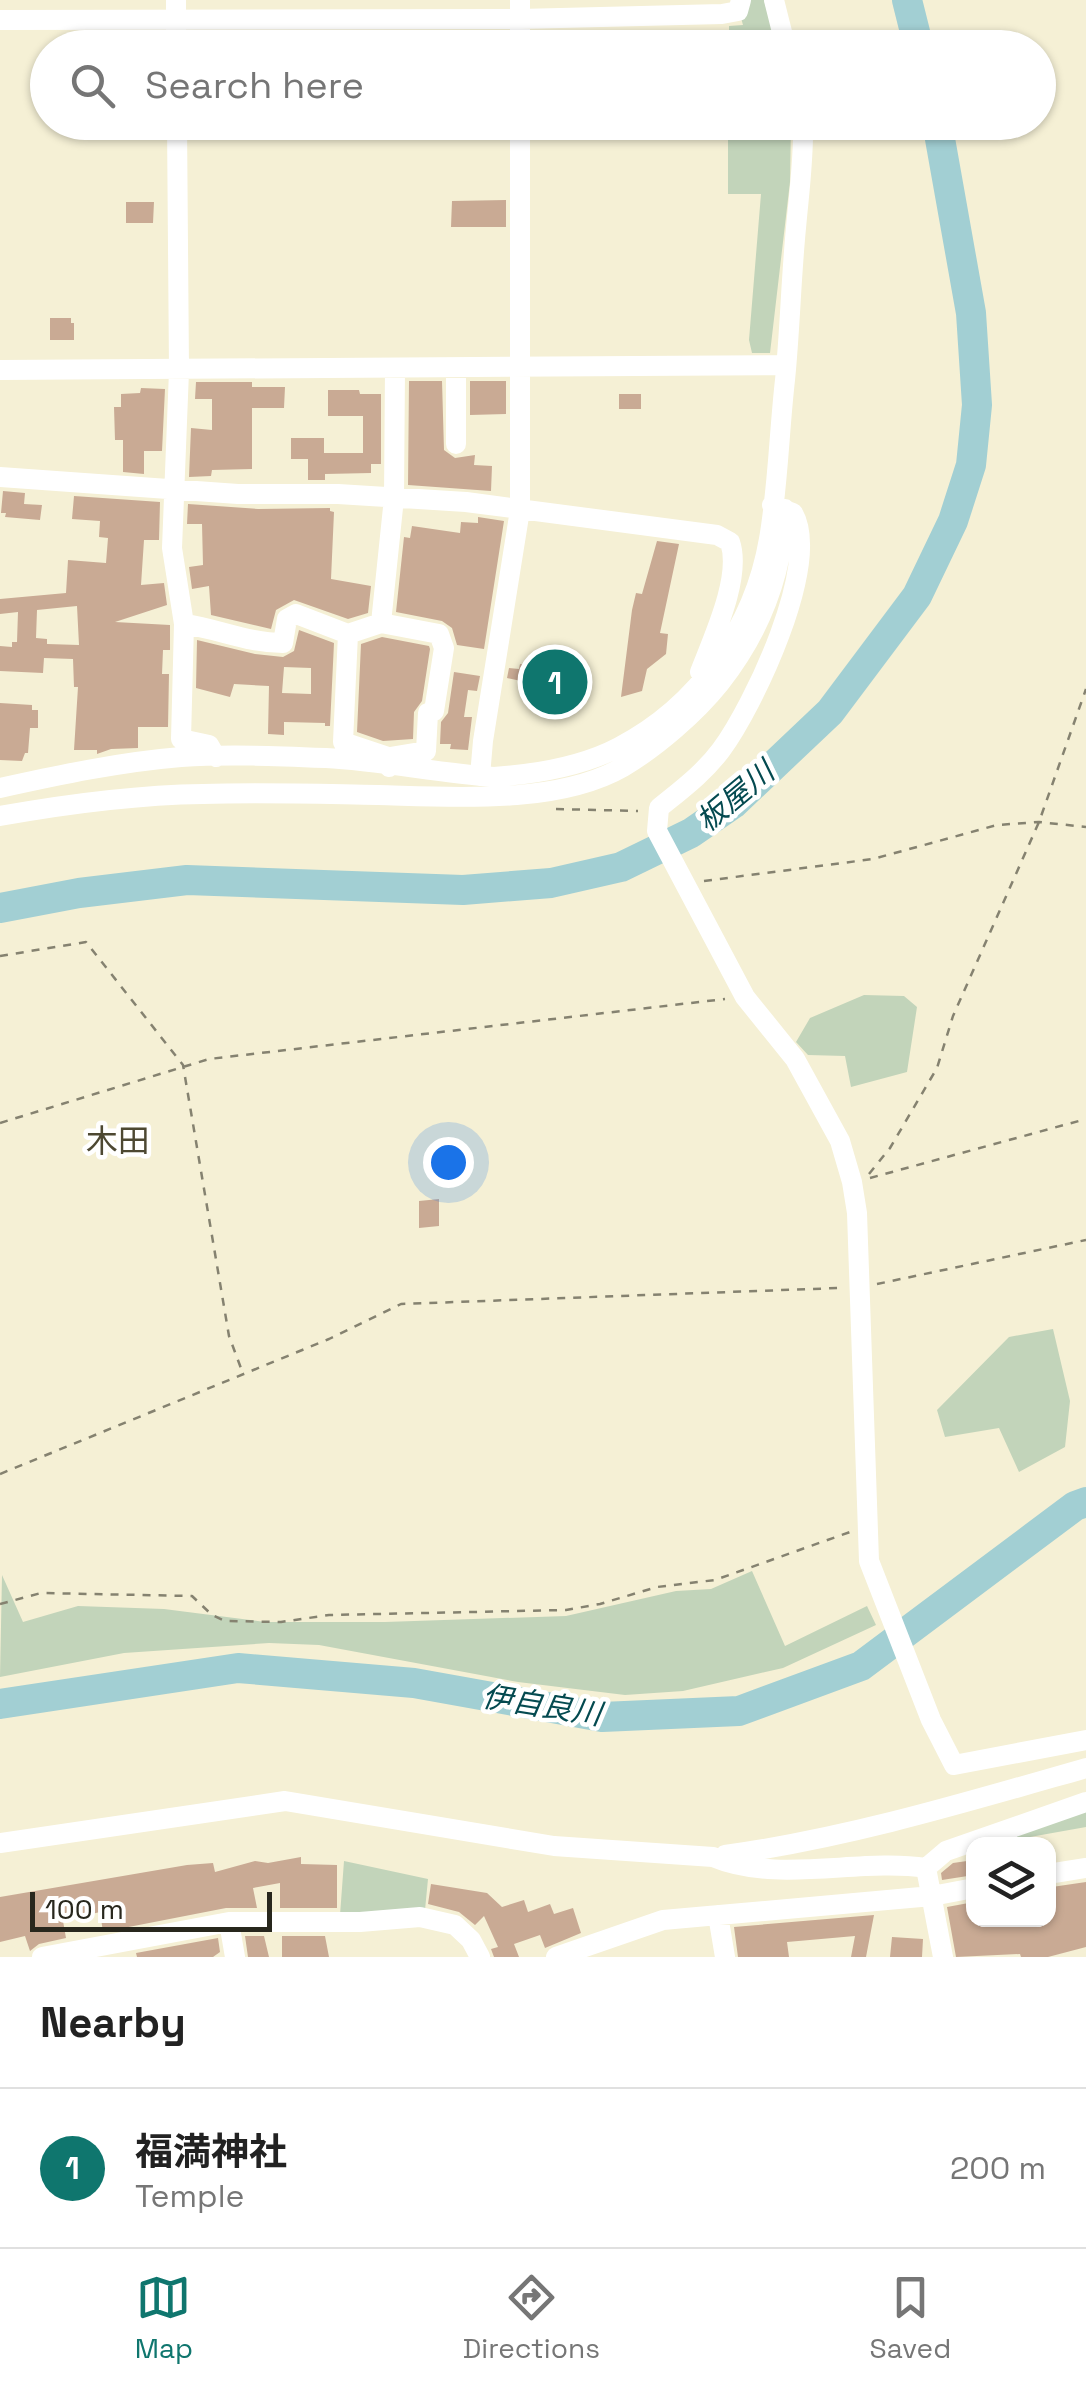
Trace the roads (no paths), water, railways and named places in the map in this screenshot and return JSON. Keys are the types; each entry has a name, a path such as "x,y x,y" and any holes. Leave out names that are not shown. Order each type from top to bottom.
{"street":[{"path":"0,20 176,9 520,9 722,14 738,10 741,0"},
{"path":"774,0 782,30"},
{"path":"177,140 178,372 172,548 184,624 181,739 209,746 216,757"},
{"path":"480,776 520,510 520,140"},
{"path":"0,788 98,768 181,757 331,758 390,762 480,776 520,775 566,766 618,748 654,725 696,688 734,641 761,574 778,507 803,140"},
{"path":"0,370 178,372 786,365"},
{"path":"456,368 456,444"},
{"path":"380,624 394,498 395,369"},
{"path":"0,477 176,490 466,502 717,535 730,542 733,553 724,611 696,688"},
{"path":"778,507 797,520 800,546 793,590 762,678 738,726 718,754 659,808 657,831 744,997 795,1059 840,1141 857,1213 869,1561 931,1720 954,1765 1086,1740"},
{"path":"0,816 70,804 202,794 491,798 564,788 622,768 700,708 745,651 770,598 784,532 778,507"},
{"path":"184,624 215,628 254,643 283,642 287,620 296,614 348,634 380,624 440,634 444,648 434,711 428,714 426,751 390,762 343,742 348,634"},
{"path":"0,1842 285,1800 554,1846 714,1857 792,1846 1086,1768"},
{"path":"714,1857 733,1865 926,1868 946,1851 1086,1802"},
{"path":"926,1868 943,1957"},
{"path":"1056,1873 1086,1868"},
{"path":"556,1957 663,1920 932,1896 966,1890"},
{"path":"718,1916 725,1957"},
{"path":"42,1957 229,1922 360,1922 420,1917 455,1925 471,1940 480,1957"},
{"path":"229,1922 236,1957"}],"waterway":[{"name":"板屋川","path":"907,0 914,30"},
{"name":"板屋川","path":"0,908 79,893 187,880 463,890 551,883 621,867 691,833 733,804 830,712 917,596 953,521 971,465 977,405 971,313 940,140"},
{"name":"伊自良川","path":"0,1704 238,1668 414,1683 602,1717 739,1711 861,1666 1075,1506 1086,1502"}],"place":[{"name":"福満神社","path":"555,682"}],"district":[{"name":"木田","path":"118,1141"}]}
